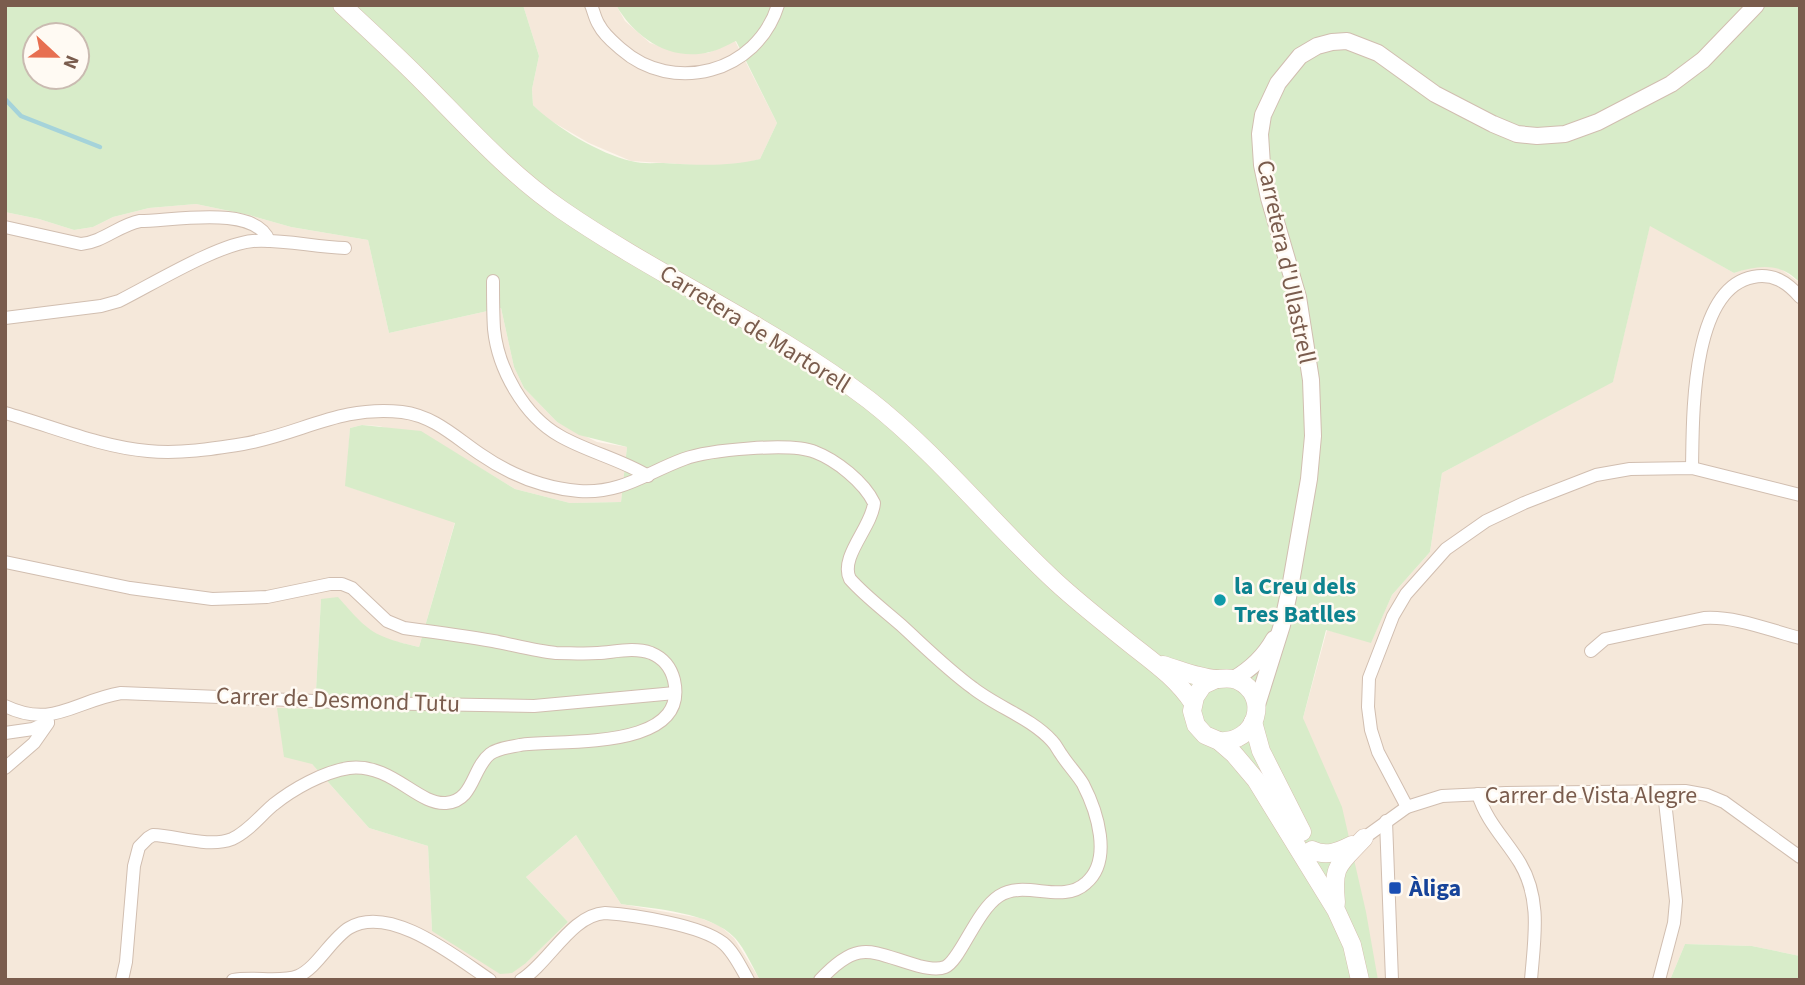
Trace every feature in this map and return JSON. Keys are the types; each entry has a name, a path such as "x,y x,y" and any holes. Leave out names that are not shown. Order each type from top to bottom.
{"main road":[{"name":"Carretera de Martorell","path":"342,5 516,174 561,209 832,374 903,428 1055,581 1160,664 1193,703 1196,725 1205,735 1219,741 1256,780 1305,860 1325,887"},
{"name":"Carretera de Martorell","path":"1160,664 1216,679 1234,679 1248,689 1255,715 1256,740 1269,771 1312,850 1325,887 1352,945 1360,980"},
{"path":"1193,703 1203,685 1216,679"},
{"path":"1219,741 1239,738 1250,729 1255,715"},
{"path":"1312,850 1325,854 1335,853 1364,838"},
{"path":"1336,910 1333,884 1335,872 1340,862 1364,838"}],"street":[{"path":"591,5 599,26 630,57 655,69 682,75 708,71 738,59 767,29 778,5"},
{"name":"Carretera d'Ullastrell","path":"1255,715 1282,625 1309,479 1313,436 1311,380 1298,297 1269,198 1260,134 1263,115 1289,67 1300,56 1317,46 1347,41 1378,53 1435,94 1493,124 1517,134 1565,134 1598,122 1671,84 1703,60 1756,5"},
{"path":"5,227 81,244 92,243 129,223 215,216 258,225 266,232 269,241"},
{"path":"5,318 101,306 119,301 236,244 269,241 345,248"},
{"path":"1692,468 1697,367 1703,338 1724,295 1747,278 1761,275 1776,278 1800,297"},
{"path":"493,281 495,331 499,352 523,403 558,436 648,476"},
{"path":"5,414 118,446 172,452 266,439 346,413 402,412 424,417 504,468 546,485 579,491 611,489 648,476 686,458 740,450 802,449 814,451 836,464 866,490 874,503 869,522 848,562 846,571 850,579 973,689 1041,731 1053,742 1082,782 1093,807 1098,828 1098,867 1084,886 1062,893 1019,890 1000,896 982,911 961,948 945,967 924,967 886,955 859,952 837,961 820,980"},
{"path":"1407,807 1378,752 1371,730 1368,707 1369,678 1392,616 1406,594 1446,549 1486,521 1564,486 1596,475 1630,469 1692,468 1800,495"},
{"path":"5,562 130,588 212,598 267,597 342,584 352,588 387,621 404,628 553,652 596,653 631,650 649,653 668,666 673,676 675,693 671,707 663,720 649,729 613,738 557,741 499,749 488,755 464,796 450,803 443,804 426,798 383,772 348,768 310,782 289,794 230,839 211,841 162,836 148,838 139,847 134,866 122,980"},
{"path":"1591,651 1605,639 1717,617 1800,638"},
{"name":"Carretera d'Ullastrell","path":"1234,679 1253,666 1267,651 1282,625"},
{"name":"Carrer de Desmond Tutu","path":"5,706 29,716 51,719 94,699 121,693 363,703 534,706 675,693"},
{"path":"5,733 33,729 51,719"},
{"path":"5,768 34,743 51,719"},
{"name":"Carrer de Vista Alegre","path":"1364,838 1407,807 1442,796 1685,791 1707,795 1724,802 1800,857"},
{"path":"1659,980 1674,923 1676,901 1664,792"},
{"path":"1478,794 1483,811 1521,864 1533,896 1536,916 1531,980"},
{"path":"1386,821 1392,980"},
{"path":"521,980 538,967 581,922 596,913 605,913 661,922 716,939 732,954 748,980"},
{"path":"233,980 287,979 301,975 349,928 377,920 414,933 452,954 490,980"}],"shaded area":[{"path":"523,5 616,5 625,21 650,43 678,52 708,53 735,41 777,123 760,159 742,164 710,166 631,161 589,143 546,118 533,105 532,89 539,56"},
{"path":"196,204 291,227 368,240 389,333 501,308 514,367 524,388 557,422 597,442 627,447 621,502 570,503 515,489 439,443 379,426 362,425 350,428 346,486 455,522 419,647 374,634 349,610 321,599 312,764 369,828 428,846 432,931 526,963 568,922 526,877 576,835 621,904 700,918 720,926 734,938 760,980 5,980 5,212 74,230 93,227 113,217 149,208"},
{"path":"1650,225 1734,273 1754,266 1770,266 1781,269 1800,283 1800,956 1752,946 1685,944 1670,980 1378,980 1303,718 1327,630 1371,642 1392,595 1430,552 1442,473 1613,381"}],"green space":[{"path":"5,5 523,5 539,56 532,89 533,105 542,113 579,139 635,162 712,165 760,159 777,123 736,41 713,51 681,54 655,45 644,37 633,28 616,5 1800,5 1800,283 1777,268 1760,267 1734,273 1650,226 1613,382 1442,473 1430,552 1392,595 1371,643 1326,630 1303,718 1342,807 1366,912 1378,980 760,980 739,942 725,929 712,922 681,913 621,904 576,835 526,877 568,922 526,963 512,973 500,974 432,931 428,846 369,828 312,764 284,757 277,708 315,709 321,599 338,597 372,631 419,647 455,523 345,486 350,428 362,425 421,431 515,489 570,503 621,502 627,447 579,435 557,422 524,388 514,367 501,308 389,333 368,240 291,227 196,204 149,208 113,217 93,227 74,230 5,212"},
{"path":"1685,944 1752,946 1800,956 1800,980 1670,980"}],"waterway":[{"path":"5,99 21,116 100,147"}],"place":[{"name":"la Creu dels Tres Batlles","path":"1220,600"},
{"name":"Àliga","path":"1395,888"}]}
